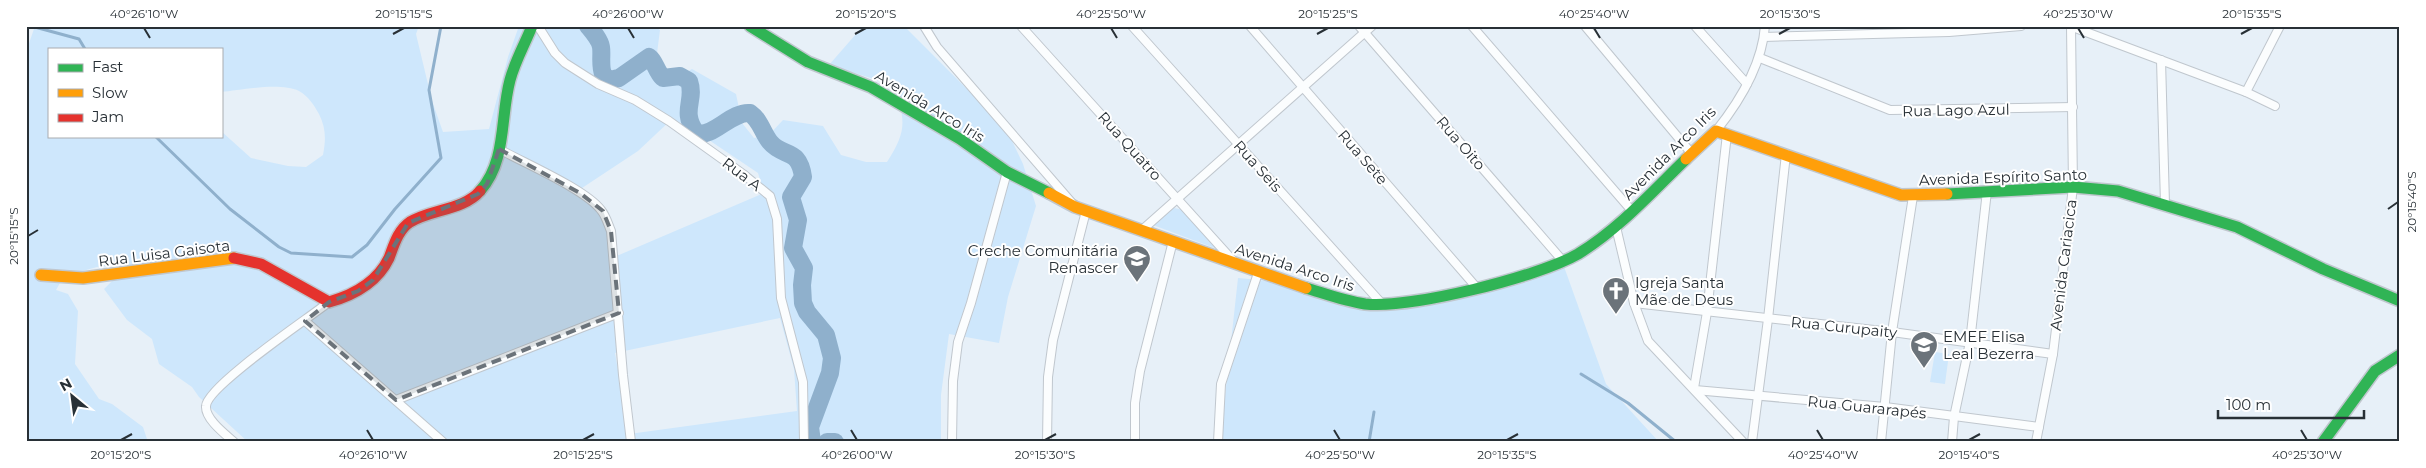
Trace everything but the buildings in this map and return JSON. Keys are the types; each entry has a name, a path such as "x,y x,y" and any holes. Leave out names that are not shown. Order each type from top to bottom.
{"street":[{"path":"234,442 207,414 208,399 211,394 257,355 305,322 329,302 358,291 373,280 383,269 394,243 408,222 466,201 478,194 487,184 499,149 504,102 510,78 532,26"},
{"name":"Rua A","path":"538,26 555,53 565,63 598,84 635,100 669,121 743,174 770,196 777,219 780,298 803,382 804,442"},
{"name":"Avenida Arco Iris","path":"750,26 808,62 871,87 960,139 1007,172 1080,209 1258,273 1344,300 1383,305 1413,302 1477,288 1534,272 1589,247 1616,227 1692,154 1722,133 1760,58 1765,26"},
{"path":"924,26 937,47 1080,209 1053,340 1048,377 1047,442"},
{"name":"Rua Quatro","path":"1021,26 1238,266"},
{"name":"Rua Seis","path":"1132,26 1383,305"},
{"name":"Rua Sete","path":"1250,26 1477,288"},
{"path":"1142,230 1303,88 1362,29 1372,26"},
{"path":"1472,26 1632,211"},
{"path":"1585,26 1692,154"},
{"path":"1695,26 1746,84"},
{"path":"1764,37 2020,26"},
{"path":"2070,26 2246,92 2275,106"},
{"name":"Avenida Cariacica","path":"2036,442 2053,354 2072,187 2073,107 2070,26"},
{"path":"2246,92 2278,27"},
{"name":"Rua Oito","path":"1362,29 1562,260"},
{"name":"Rua Lago Azul","path":"1760,58 1890,110 2073,107"},
{"path":"2161,60 2165,204"},
{"path":"1694,389 1707,312 1722,133"},
{"name":"Avenida Espírito Santo","path":"1722,133 1786,154 1889,192 1913,196 1987,190 2072,187 2109,190 2165,204 2237,227 2323,269 2400,301"},
{"path":"499,149 580,192 603,211 611,231 623,375 631,442"},
{"path":"1752,442 1759,397 1786,154"},
{"path":"952,442 953,382 958,342 967,318 1007,172"},
{"path":"1952,442 1954,417 1970,342 1987,190"},
{"path":"1881,442 1892,332 1913,196"},
{"path":"1616,227 1634,303 1648,341 1743,442"},
{"path":"1135,442 1135,403 1140,371 1173,241"},
{"name":"Rua Luisa Gaisota","path":"41,275 83,278 232,258 260,264 329,302"},
{"path":"1218,442 1221,384 1258,273"},
{"name":"Rua Curupaity","path":"1634,303 1768,320 1892,332 2053,354"},
{"path":"396,400 619,313"},
{"path":"305,322 443,442"},
{"path":"2322,442 2375,371 2400,355"},
{"name":"Rua Guararapés","path":"1694,389 1759,397 1885,407 2039,427"}],"highlighted area":[{"path":"499,149 580,193 603,211 611,231 619,313 396,400 305,321 329,302 358,291 373,280 408,223 478,194 487,184"}],"shaded area":[{"path":"35,26 419,26 416,34 432,101 443,132 489,129 508,57 519,26 653,26 660,30 655,69 672,80 692,69 736,94 742,123 754,138 768,136 783,120 823,126 841,155 866,162 887,162 898,142 902,125 900,107 893,85 829,65 863,26 904,26 1006,128 1023,164 1036,206 1008,297 999,343 949,334 941,395 941,442 248,442 199,397 192,387 159,364 152,339 127,320 104,289 117,276 137,271 122,264 97,267 64,276 56,290 68,294 78,311 75,364 99,399 112,404 143,427 148,442 26,442 26,52","holes":["672,119 691,128 758,173 764,193 619,255 615,254 597,201 579,190 638,151","780,318 794,369 797,411 629,434 615,353"]},
{"path":"1174,208 1184,210 1217,249 1153,225"},
{"path":"1562,261 1606,384 1659,442 1220,442 1238,278 1260,280 1384,305 1417,305"},
{"path":"1935,352 1949,354 1945,384 1930,382"}],"waterway":[{"path":"31,26 79,39 84,48"},
{"path":"157,138 230,209 279,247 291,253 352,257 367,245 395,209 441,158 429,90 441,26"},
{"path":"588,26 600,44 602,69 606,78 619,78 649,57 663,78 680,76 689,81 691,88 689,118 696,133 709,132 736,116 750,113 757,120 770,142 798,161 803,177 791,197 798,220 793,248 804,268 802,285 803,303 807,312 826,335 832,358 830,373 810,427 812,442"},
{"path":"1581,374 1628,403 1676,442"},
{"path":"1369,442 1374,412"},
{"path":"827,442 835,442"}],"traffic: fast":[{"path":"480,191 489,179 495,166 499,152 510,80 532,26"},
{"path":"750,26 808,62 871,87 960,139 1007,172 1049,193"},
{"path":"1306,288 1358,303 1385,304 1412,302 1473,290 1534,272 1578,254 1593,244 1635,210 1686,159"},
{"path":"1947,194 2073,187 2118,191 2237,227 2323,269 2400,301"},
{"path":"2323,442 2375,371 2400,355"}],"traffic: slow":[{"path":"1686,159 1716,131 1901,195 1947,194"},
{"path":"1049,193 1075,207 1306,288"},
{"path":"41,275 83,278 234,258"}],"traffic: jam":[{"path":"234,258 261,264 329,302 356,292 371,281 384,267 399,233 410,222 428,214 456,206 480,191"}],"place":[{"name":"Creche Comunitária Renascer","path":"1137,283"},
{"name":"Igreja Santa Mãe de Deus","path":"1616,315"},
{"name":"EMEF Elisa Leal Bezerra","path":"1924,369"}]}
